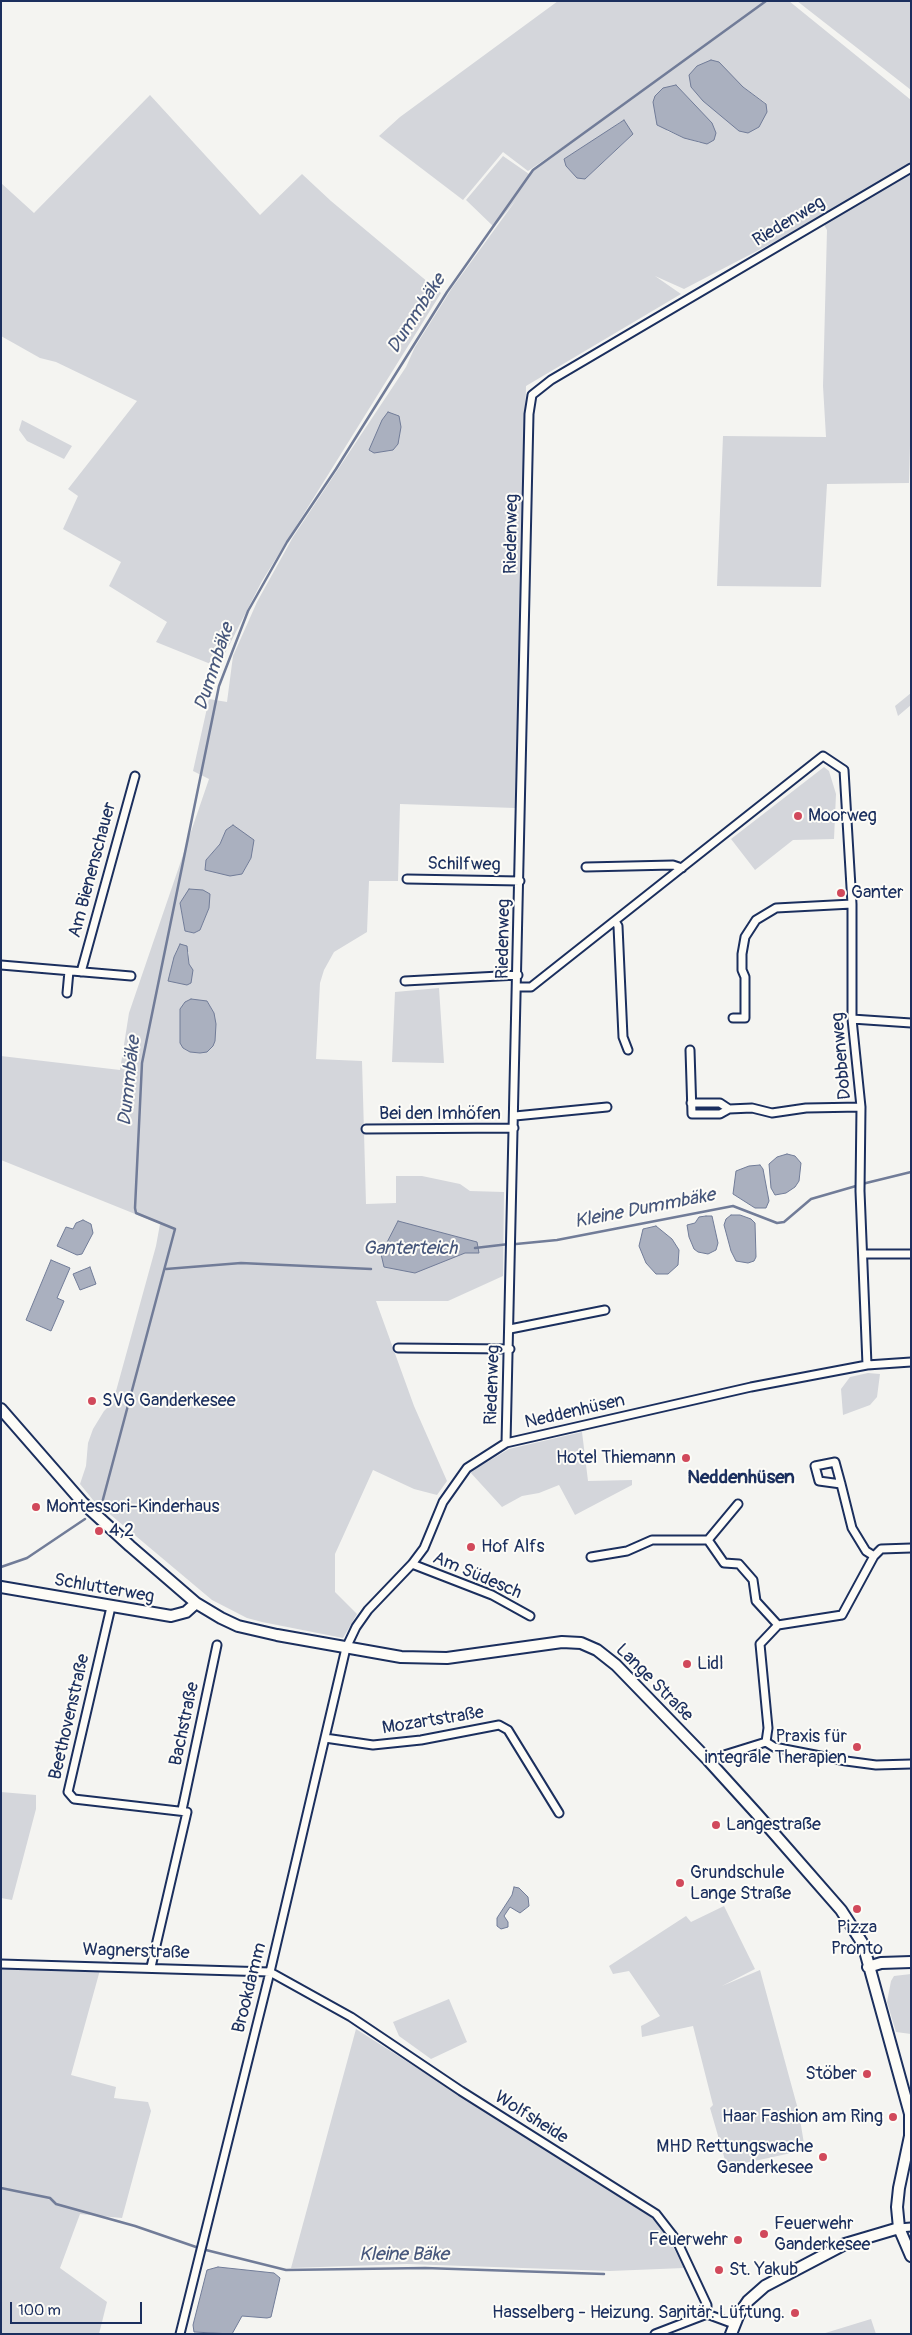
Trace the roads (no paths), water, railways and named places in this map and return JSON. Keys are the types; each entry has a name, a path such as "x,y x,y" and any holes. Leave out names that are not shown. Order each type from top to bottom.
{"street":[{"name":"Riedenweg","path":"506,1443 510,1349 529,424 532,395 551,380 911,168"},
{"name":"Dobbenweg","path":"682,868 764,800 823,756 844,770 852,904 852,1019 861,1107 860,1191 867,1365"},
{"name":"Am Bienenschauer","path":"81,972 135,776"},
{"path":"586,867 673,865 682,868"},
{"path":"518,987 531,987 682,868"},
{"name":"Schilfweg","path":"407,879 520,881"},
{"path":"733,1018 745,1018 745,977 742,970 742,954 745,937 756,920 776,908 852,904"},
{"path":"615,921 618,926 624,1038 628,1050"},
{"path":"1,965 131,976"},
{"path":"67,993 69,971"},
{"path":"405,981 518,975"},
{"path":"852,1019 911,1023"},
{"path":"690,1050 692,1114 720,1114 729,1109 752,1108 772,1113 806,1108 861,1107"},
{"path":"692,1103 720,1103 729,1109"},
{"path":"514,1116 608,1107"},
{"name":"Bei den Imhöfen","path":"366,1129 514,1128"},
{"path":"863,1254 911,1254"},
{"name":"Riedenweg","path":"510,1329 605,1310"},
{"path":"398,1348 510,1349"},
{"name":"Neddenhüsen","path":"346,1648 356,1627 368,1610 412,1564 424,1548 443,1502 467,1468 506,1443 742,1390 867,1365 911,1362"},
{"name":"Lange Straße","path":"1,1409 83,1503 196,1603 238,1626 401,1657 448,1658 562,1642 580,1643 597,1650 616,1665 708,1760 841,1910 863,1944 911,2114 910,2136 898,2202 899,2228"},
{"path":"841,1484 852,1528 866,1551 874,1556"},
{"path":"708,1540 738,1504"},
{"path":"591,1557 627,1551 652,1540 708,1540"},
{"path":"708,1540 724,1563 739,1564 753,1580 756,1601 778,1625"},
{"path":"766,1742 768,1728 760,1644 778,1625 842,1615 874,1556 881,1549 911,1548"},
{"name":"Am Südesch","path":"412,1564 492,1595 530,1616"},
{"name":"Schlutterweg","path":"1,1587 111,1607 176,1616 191,1609 196,1603"},
{"name":"Beethovenstraße","path":"111,1607 68,1792 74,1800 182,1810"},
{"name":"Bachstraße","path":"182,1810 217,1645"},
{"name":"Brookdamm","path":"180,2334 270,1972 346,1648"},
{"name":"Mozartstraße","path":"325,1738 373,1746 421,1740 500,1726 508,1730 558,1813"},
{"path":"708,1760 766,1742 774,1747 846,1761 876,1765 911,1764"},
{"path":"151,1967 187,1814 182,1810"},
{"path":"868,1967 881,1963 911,1962"},
{"name":"Wagnerstraße","path":"1,1964 270,1972"},
{"name":"Wolfsheide","path":"270,1972 351,2017 461,2091 656,2214 677,2241 707,2305 707,2314"},
{"path":"655,2334 707,2314 733,2329 748,2301 765,2286 845,2244 899,2228 911,2227"},
{"path":"899,2228 911,2256"}],"water":[{"path":"711,60 719,62 743,87 766,104 767,112 759,127 748,133 739,131 703,101 691,87 689,75 697,66"},
{"path":"676,85 712,123 716,133 714,140 707,144 684,138 657,125 653,102 655,96 663,88"},
{"path":"624,120 633,134 585,179 577,178 566,166 564,159"},
{"path":"388,412 399,416 401,427 398,444 393,450 374,453 369,450 382,420"},
{"path":"233,825 254,840 251,858 242,874 230,876 205,870 206,860 220,844 226,830"},
{"path":"189,889 203,890 210,894 209,908 200,930 194,933 185,931 180,903"},
{"path":"180,944 187,946 189,964 193,970 191,983 187,985 168,981 174,957"},
{"path":"191,999 207,1001 214,1013 216,1024 215,1041 207,1052 190,1052 183,1048 180,1043 180,1009 185,1002"},
{"path":"787,1154 795,1156 801,1163 799,1181 795,1187 786,1193 775,1195 771,1188 769,1164 777,1157"},
{"path":"760,1165 763,1169 769,1201 766,1208 755,1208 733,1194 736,1171 749,1166"},
{"path":"731,1215 740,1215 751,1219 755,1223 756,1257 754,1261 748,1263 736,1261 731,1251 724,1225 726,1219"},
{"path":"712,1216 718,1243 716,1250 708,1254 694,1249 687,1225 695,1223 699,1217"},
{"path":"83,1220 91,1224 93,1233 82,1254 77,1255 57,1246 66,1227 73,1229 76,1223"},
{"name":"Ganterteich","path":"398,1221 477,1242 479,1253 465,1253 415,1273 384,1267 381,1254"},
{"path":"656,1226 672,1239 679,1250 678,1265 668,1274 656,1274 646,1263 639,1246 643,1229"},
{"path":"51,1260 70,1268 57,1298 64,1301 51,1331 26,1320"},
{"path":"90,1267 96,1284 80,1290 73,1274"},
{"path":"514,1887 519,1888 528,1897 529,1906 520,1913 510,1907 504,1916 508,1922 508,1927 501,1929 497,1926 497,1918 512,1895"},
{"path":"218,2267 274,2273 280,2278 271,2317 242,2316 232,2334 194,2332 193,2325 207,2270"}],"waterway":[{"name":"Dummbäke","path":"102,1503 175,1229 136,1213 135,1208 142,1063 219,686 248,611 287,542 336,469 447,292 533,170 766,1"},
{"name":"Kleine Dummbäke","path":"862,1184 911,1172"},
{"name":"Kleine Dummbäke","path":"516,1244 557,1240 733,1206 777,1223 784,1222 811,1199 856,1186"},
{"name":"Kleine Dummbäke","path":"475,1248 509,1244"},
{"name":"Kleine Dummbäke","path":"166,1269 241,1263 371,1269"},
{"name":"Dummbäke","path":"1,1567 27,1558 85,1519"},
{"name":"Kleine Bäke","path":"1,2188 50,2198 56,2204 135,2226 196,2247"},
{"name":"Kleine Bäke","path":"206,2250 286,2270 425,2268 604,2274"}],"place":[{"name":"Moorweg","path":"798,816"},
{"name":"Ganter","path":"841,893"},
{"name":"SVG Ganderkesee","path":"92,1401"},
{"name":"Hotel Thiemann","path":"686,1458"},
{"name":"Montessori-Kinderhaus","path":"36,1507"},
{"name":"4,2","path":"99,1531"},
{"name":"Hof Alfs","path":"471,1547"},
{"name":"Lidl","path":"687,1664"},
{"name":"Praxis für integrale Therapien","path":"857,1747"},
{"name":"Langestraße","path":"716,1825"},
{"name":"Grundschule Lange Straße","path":"680,1883"},
{"name":"Pizza Pronto","path":"857,1909"},
{"name":"Stöber","path":"867,2074"},
{"name":"Haar Fashion am Ring","path":"893,2117"},
{"name":"MHD Rettungswache Ganderkesee","path":"823,2157"},
{"name":"Feuerwehr Ganderkesee","path":"764,2234"},
{"name":"Feuerwehr","path":"738,2240"},
{"name":"St. Yakub","path":"719,2270"},
{"name":"Hasselberg - Heizung. Sanitär. Lüftung.","path":"795,2313"}],"district":[{"name":"Neddenhüsen","path":"741,1478"}]}
